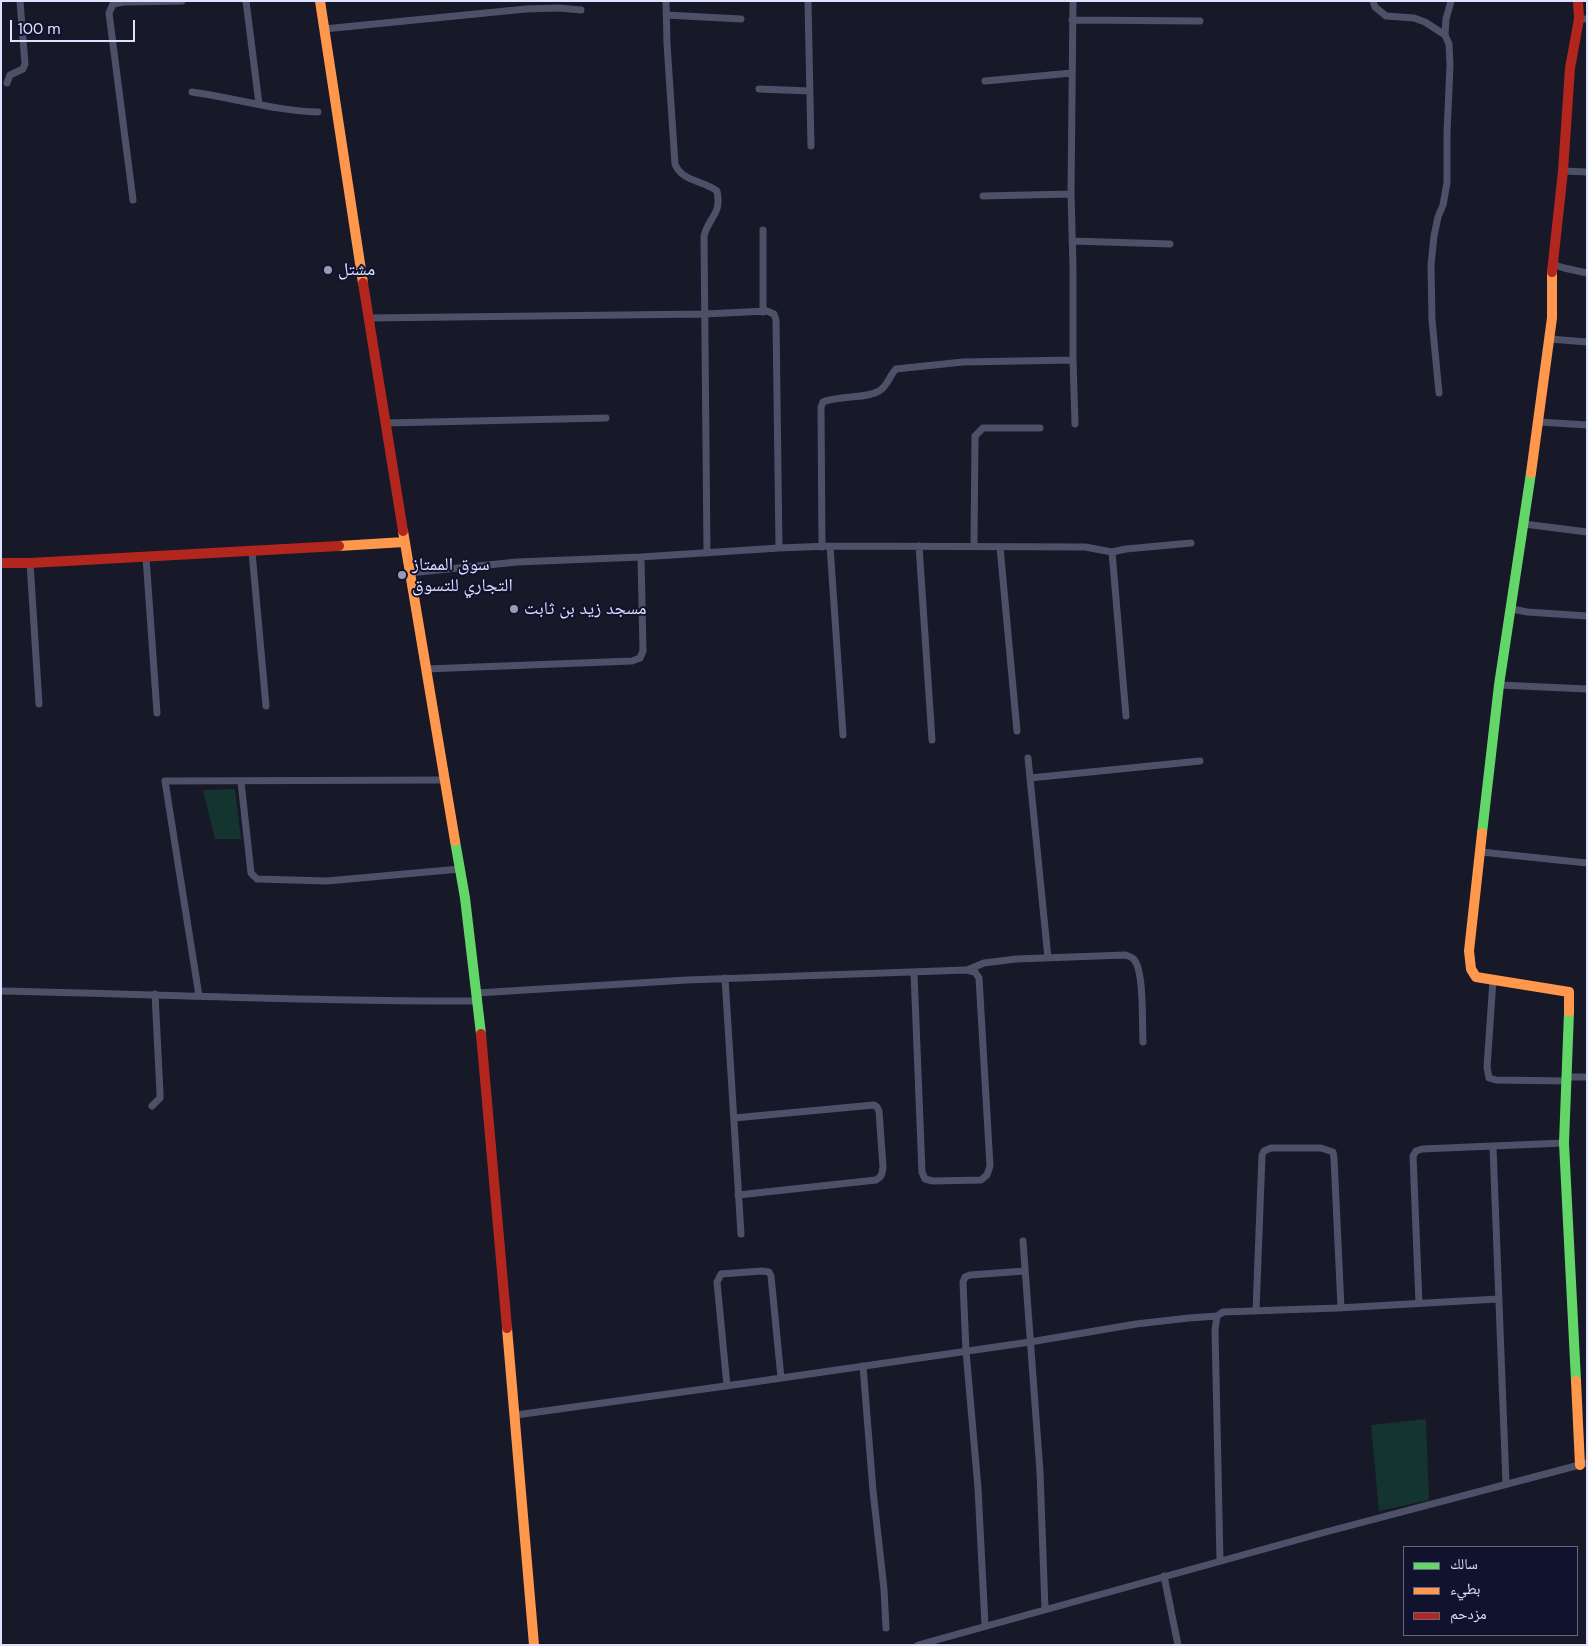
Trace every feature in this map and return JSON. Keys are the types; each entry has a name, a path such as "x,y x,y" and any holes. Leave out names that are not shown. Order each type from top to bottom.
{"street":[{"path":"7,83 10,75 23,69 25,64 20,1"},
{"path":"134,200 109,13 113,4 124,2 182,1"},
{"path":"246,1 259,104"},
{"path":"320,1 384,423 446,780 477,997 516,1415 522,1518 534,1645"},
{"path":"666,1 666,44 676,164 678,171 684,177 709,184 717,190 719,201 718,209 706,226 704,236 707,553"},
{"path":"808,1 811,146"},
{"path":"1073,1 1070,194 1072,360 1075,424"},
{"path":"1373,1 1375,7 1386,16 1414,18 1425,22 1445,35"},
{"path":"1439,393 1432,320 1432,265 1434,236 1438,217 1444,205 1447,183 1450,65 1449,44 1445,35 1446,19 1451,1"},
{"path":"918,1645 1044,1608 1583,1464 1564,1144 1571,1006 1570,993 1555,988 1493,980 1474,975 1470,960 1470,940 1499,685 1512,609 1550,339 1552,264 1563,170 1570,68 1583,19 1578,1"},
{"path":"324,29 526,9 559,8 581,10"},
{"path":"666,15 742,19"},
{"path":"1072,20 1200,21"},
{"path":"985,81 1072,73"},
{"path":"759,89 810,91"},
{"path":"192,92 282,109 318,112"},
{"path":"1563,170 1587,172"},
{"path":"983,196 1070,194"},
{"path":"763,230 763,312"},
{"path":"1072,241 1170,244"},
{"path":"1552,264 1587,273"},
{"path":"368,318 763,312 774,314 776,320 779,548"},
{"path":"1550,339 1587,342"},
{"path":"822,547 823,402 833,398 878,392 885,387 892,372 896,369 963,362 1072,360"},
{"path":"384,423 606,418"},
{"path":"1539,422 1587,425"},
{"path":"974,546 975,436 983,428 1040,428"},
{"path":"1524,524 1587,532"},
{"path":"1,563 252,552 404,542"},
{"path":"409,573 517,562 830,546 1085,547 1112,552 1126,549 1191,544"},
{"path":"830,546 843,735"},
{"path":"919,546 932,740"},
{"path":"1000,547 1017,731"},
{"path":"252,552 266,706"},
{"path":"1112,552 1126,716"},
{"path":"146,557 157,713"},
{"path":"426,669 632,661 640,658 643,651 640,557"},
{"path":"30,563 39,704"},
{"path":"1512,609 1527,612 1587,616"},
{"path":"1499,685 1587,689"},
{"path":"1028,758 1048,958"},
{"path":"1030,778 1200,761"},
{"path":"199,996 165,781 446,780"},
{"path":"241,782 251,873 257,879 327,881 460,869"},
{"path":"1481,852 1587,863"},
{"path":"966,970 984,963 993,962 1125,955 1131,957 1138,968 1141,984 1143,1042"},
{"path":"1,991 386,1002 725,978 966,970 974,972 979,978 990,1166 987,1175 981,1180 933,1181 925,1179 922,1172 914,972"},
{"path":"725,978 741,1234"},
{"path":"1493,980 1487,1067 1489,1078 1496,1080 1587,1077"},
{"path":"152,1106 160,1098 154,994"},
{"path":"734,1118 874,1105 879,1111 883,1168 880,1178 876,1180 738,1194"},
{"path":"1419,1303 1413,1156 1416,1152 1422,1149 1564,1144"},
{"path":"1493,1146 1506,1484"},
{"path":"1256,1311 1262,1155 1264,1151 1271,1148 1321,1148 1333,1152 1341,1308"},
{"path":"1024,1241 1040,1472 1044,1608"},
{"path":"985,1625 978,1488 966,1351 963,1282 965,1277 970,1275 1026,1271"},
{"path":"727,1386 718,1282 721,1274 769,1272 771,1276 781,1378"},
{"path":"516,1415 1030,1342 1136,1324 1217,1316 1223,1312 1341,1308 1498,1299"},
{"path":"1217,1316 1215,1330 1220,1561"},
{"path":"863,1366 872,1491 884,1588 886,1628"},
{"path":"1164,1576 1178,1645"}],"green space":[{"path":"235,789 241,839 215,839 203,790"},
{"path":"1426,1419 1429,1500 1379,1511 1371,1425"}],"traffic: fast":[{"path":"1482,833 1499,685 1531,473"},
{"path":"455,841 465,898 481,1034"},
{"path":"1569,1012 1564,1143 1576,1381"}],"traffic: slow":[{"path":"320,1 363,283"},
{"path":"1531,473 1552,318 1552,272"},
{"path":"403,531 455,841"},
{"path":"339,546 404,542"},
{"path":"1482,833 1469,951 1471,969 1476,977 1569,992 1569,1012"},
{"path":"507,1328 534,1645"},
{"path":"1576,1381 1580,1465"}],"traffic: jam":[{"path":"1552,272 1563,171 1570,68 1579,19 1578,1"},
{"path":"363,283 403,531"},
{"path":"1,563 339,546"},
{"path":"481,1034 507,1328"}],"place":[{"name":"مشتل","path":"328,270"},
{"name":"سوق الممتاز التجاري للتسوق","path":"402,575"},
{"name":"مسجد زيد بن ثابت","path":"514,609"}]}
